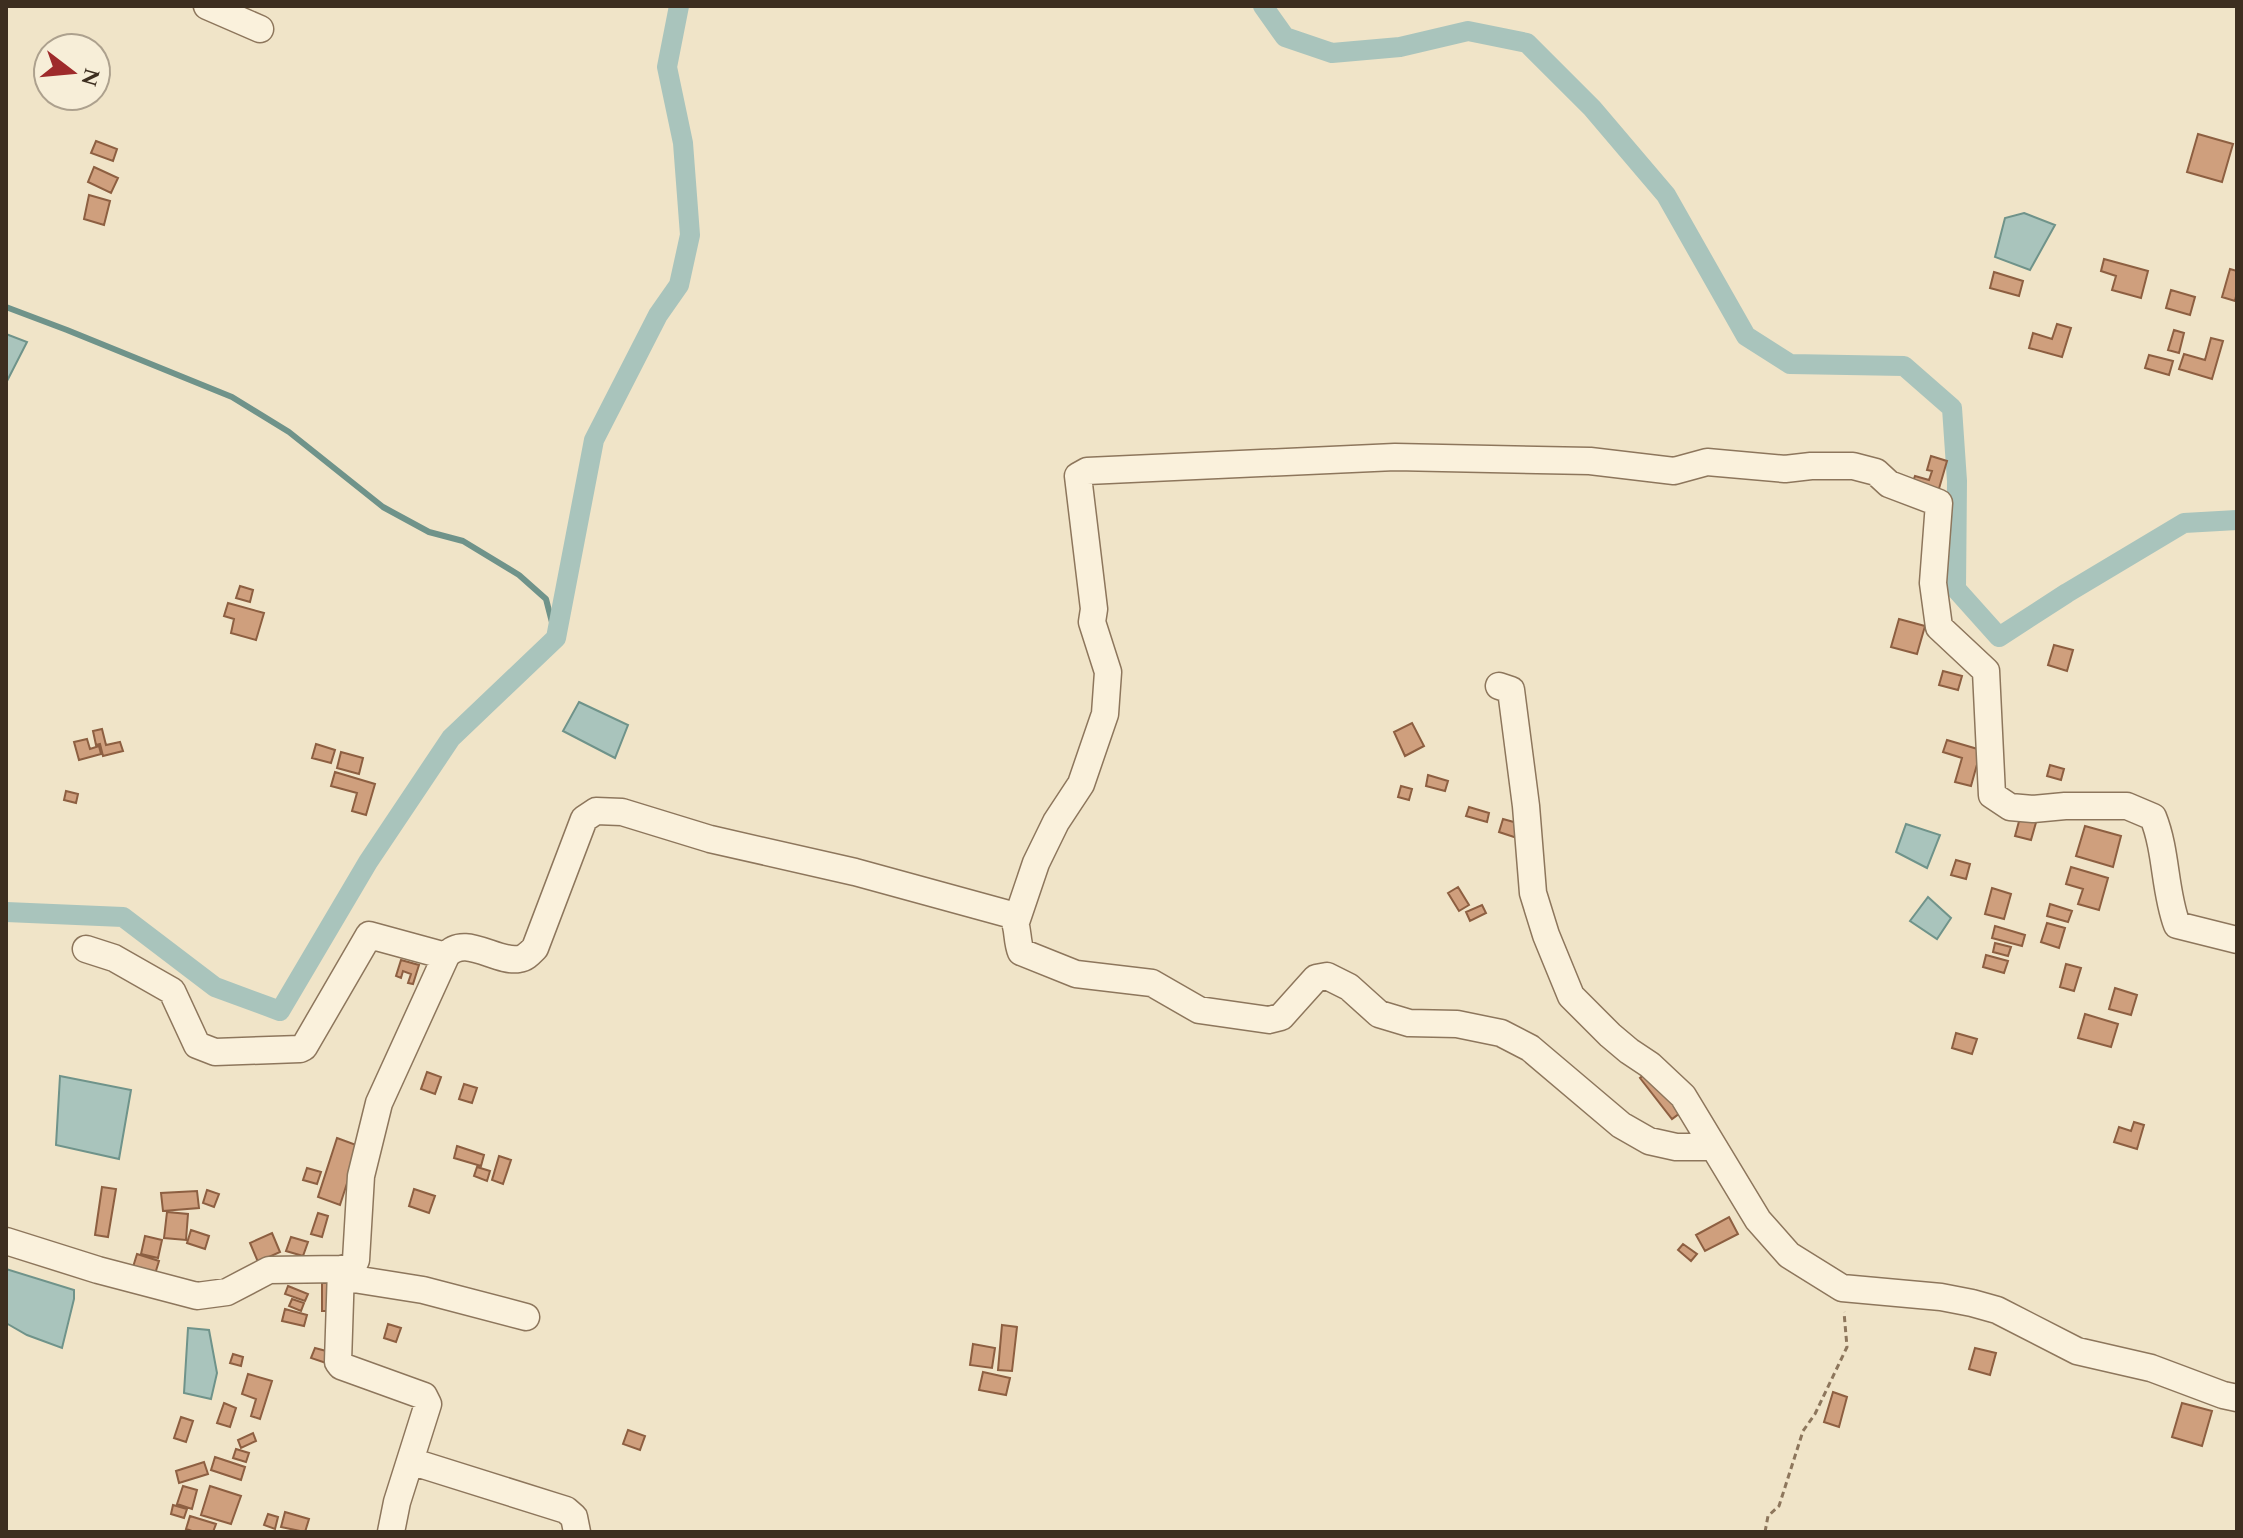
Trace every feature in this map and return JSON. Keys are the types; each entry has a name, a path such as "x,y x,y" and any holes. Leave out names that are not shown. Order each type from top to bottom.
{"street":[{"path":"207,6 260,29"},
{"path":"1712,1147 1676,1147 1649,1141 1621,1125 1530,1048 1501,1033 1457,1024 1409,1023 1379,1014 1349,987 1327,976 1316,978 1281,1017 1269,1020 1199,1010 1152,983 1076,974 1021,952 1017,943 1016,922 1036,863 1056,822 1081,784 1105,714 1108,672 1092,622 1094,609 1078,476 1087,471 1395,457 1590,461 1674,471 1707,462 1785,469 1853,466 1876,472 1889,484 1939,503 1933,583 1939,627 1986,671 1992,795 2010,807 2127,806 2153,817 2160,836 2170,907 2177,925 2237,940"},
{"path":"1499,686 1511,690 1526,806 1533,893 1571,996 1610,1035 1650,1065 1683,1096 1758,1220 1789,1255 1842,1288 1941,1297 1972,1303 1997,1310 2077,1351 2151,1368 2237,1398"},
{"path":"341,1273 353,1266 356,1260 361,1176 379,1103 446,956 451,949 461,946 517,960 526,957 535,948 584,819 596,811 622,812 710,839 855,872 1012,915 1016,922"},
{"path":"86,949 114,958 172,991 197,1045 215,1052 304,1047 369,935 446,956"},
{"path":"6,1241 98,1270 197,1296 227,1292 269,1270 341,1273 423,1290 526,1317"},
{"path":"341,1273 338,1362 341,1366 424,1396 428,1404 397,1502 391,1532"},
{"path":"410,1461 566,1510 574,1517 577,1532"}],"path":[{"path":"1765,1532 1768,1516 1779,1506 1803,1431 1815,1414 1847,1347 1842,1288"}],"water":[{"path":"2024,213 2055,225 2030,270 1995,257 2005,218"},
{"path":"6,334 27,342 6,383"},
{"path":"579,702 628,725 615,758 563,731"},
{"path":"1906,824 1940,835 1927,868 1896,852"},
{"path":"1928,897 1951,918 1937,939 1910,921"},
{"path":"60,1076 131,1090 119,1159 56,1145"},
{"path":"6,1269 74,1290 62,1348 6,1323"},
{"path":"188,1328 209,1330 217,1373 211,1399 184,1393"}],"building":[{"path":"2198,134 2233,144 2222,182 2187,172"},
{"path":"96,141 117,149 113,161 91,153"},
{"path":"94,167 118,178 111,193 88,182"},
{"path":"89,195 110,201 104,225 84,219"},
{"path":"2104,259 2148,271 2141,298 2112,290 2116,276 2101,271"},
{"path":"2230,269 2237,271 2235,301 2222,297"},
{"path":"1994,272 2023,281 2019,296 1990,288"},
{"path":"2171,290 2195,297 2190,315 2166,308"},
{"path":"2057,324 2071,328 2062,357 2029,348 2033,333 2052,339"},
{"path":"2174,330 2184,333 2179,353 2168,350"},
{"path":"2211,338 2223,341 2212,379 2179,369 2184,354 2205,360"},
{"path":"2149,355 2173,361 2169,375 2145,368"},
{"path":"1931,456 1947,461 1938,492 1912,484 1915,476 1929,480 1932,471 1927,470"},
{"path":"240,586 253,590 250,602 236,598"},
{"path":"228,603 264,613 256,640 231,633 234,619 224,616"},
{"path":"1899,619 1925,626 1917,654 1891,647"},
{"path":"2054,645 2073,650 2067,671 2048,665"},
{"path":"1943,671 1962,676 1958,690 1939,685"},
{"path":"1412,723 1424,746 1405,756 1394,732"},
{"path":"102,729 106,745 120,742 123,751 103,756 100,744 96,745 93,731"},
{"path":"87,739 90,749 99,746 101,754 79,760 74,742"},
{"path":"1947,740 1981,750 1971,786 1955,782 1962,758 1943,752"},
{"path":"316,744 335,750 331,763 312,758"},
{"path":"341,752 363,758 359,774 337,768"},
{"path":"2050,765 2064,769 2061,780 2047,776"},
{"path":"335,772 375,784 366,815 352,811 357,793 331,786"},
{"path":"1428,775 1448,781 1445,791 1426,786"},
{"path":"1401,786 1412,789 1409,800 1398,797"},
{"path":"66,791 78,794 76,803 64,800"},
{"path":"1469,807 1489,813 1487,822 1466,816"},
{"path":"2021,814 2037,819 2031,840 2015,836"},
{"path":"1503,819 1521,824 1517,838 1499,832"},
{"path":"2085,826 2121,836 2113,867 2076,856"},
{"path":"1956,860 1970,864 1966,879 1951,875"},
{"path":"2071,867 2108,878 2099,910 2078,904 2083,889 2066,884"},
{"path":"1458,887 1469,905 1459,911 1448,893"},
{"path":"1992,888 2011,894 2004,919 1985,914"},
{"path":"2050,904 2072,911 2068,922 2047,916"},
{"path":"1482,905 1486,913 1470,921 1466,912"},
{"path":"2047,923 2065,928 2059,948 2041,942"},
{"path":"1995,926 2025,935 2022,946 1992,938"},
{"path":"1995,943 2011,947 2008,956 1993,952"},
{"path":"1986,955 2008,961 2004,973 1983,967"},
{"path":"401,960 419,965 413,984 408,983 411,974 403,971 401,978 396,976"},
{"path":"2066,964 2081,968 2074,991 2060,987"},
{"path":"2115,988 2137,995 2131,1015 2109,1009"},
{"path":"2085,1014 2118,1024 2111,1047 2078,1038"},
{"path":"1956,1033 1977,1039 1972,1054 1952,1048"},
{"path":"1651,1069 1684,1110 1672,1119 1640,1078"},
{"path":"427,1072 441,1077 435,1094 421,1089"},
{"path":"464,1084 477,1088 472,1103 459,1099"},
{"path":"2134,1122 2144,1125 2137,1149 2114,1142 2119,1127 2131,1131"},
{"path":"337,1138 359,1146 340,1205 318,1197"},
{"path":"457,1146 484,1155 481,1166 454,1158"},
{"path":"499,1156 511,1160 503,1184 492,1180"},
{"path":"477,1167 490,1171 487,1181 474,1176"},
{"path":"307,1168 321,1172 317,1184 303,1180"},
{"path":"102,1187 116,1189 108,1237 95,1235"},
{"path":"414,1189 435,1196 429,1213 409,1206"},
{"path":"207,1190 219,1194 214,1207 203,1203"},
{"path":"197,1191 199,1208 163,1211 161,1193"},
{"path":"167,1212 188,1214 186,1240 164,1238"},
{"path":"318,1213 328,1216 322,1237 311,1234"},
{"path":"1729,1217 1738,1234 1705,1251 1696,1235"},
{"path":"191,1230 209,1236 205,1249 187,1243"},
{"path":"272,1233 280,1252 258,1262 250,1243"},
{"path":"145,1236 162,1240 158,1258 141,1254"},
{"path":"291,1237 308,1242 303,1256 286,1251"},
{"path":"1683,1244 1697,1254 1691,1261 1678,1250"},
{"path":"137,1254 159,1261 155,1274 133,1267"},
{"path":"322,1283 332,1283 333,1311 322,1311"},
{"path":"288,1286 308,1294 305,1301 285,1294"},
{"path":"292,1299 304,1303 301,1311 289,1306"},
{"path":"285,1309 307,1315 304,1326 282,1321"},
{"path":"388,1324 401,1328 396,1342 384,1338"},
{"path":"1002,1325 1017,1327 1012,1371 998,1370"},
{"path":"973,1344 995,1348 992,1368 970,1365"},
{"path":"315,1348 330,1352 326,1363 311,1358"},
{"path":"1975,1348 1996,1353 1990,1375 1969,1369"},
{"path":"233,1354 243,1357 241,1366 230,1363"},
{"path":"983,1372 1010,1378 1006,1395 979,1390"},
{"path":"248,1374 272,1381 260,1419 251,1416 256,1399 242,1394"},
{"path":"1833,1392 1847,1397 1839,1427 1824,1422"},
{"path":"224,1403 236,1408 230,1427 217,1423"},
{"path":"2182,1403 2212,1411 2202,1446 2172,1437"},
{"path":"181,1417 193,1421 186,1442 174,1438"},
{"path":"628,1430 645,1436 640,1450 623,1444"},
{"path":"253,1433 256,1441 241,1448 238,1440"},
{"path":"236,1449 249,1453 246,1462 233,1458"},
{"path":"215,1457 245,1467 241,1480 211,1470"},
{"path":"204,1462 208,1474 179,1483 176,1471"},
{"path":"183,1486 197,1490 192,1509 177,1504"},
{"path":"210,1486 241,1496 231,1524 201,1515"},
{"path":"173,1505 187,1509 184,1518 171,1514"},
{"path":"285,1512 309,1519 305,1532 281,1527"},
{"path":"268,1514 278,1517 275,1529 264,1525"},
{"path":"190,1516 216,1524 213,1532 186,1529"}],"waterway":[{"path":"6,912 123,917 215,987 280,1011 368,862 451,738 556,638 594,440 658,315 679,285 690,235 683,143 667,67 679,6"},
{"path":"1263,6 1285,37 1332,53 1400,47 1468,31 1527,43 1592,108 1666,195 1746,336 1790,364 1904,366 1952,408 1957,481 1956,589 1999,637 2184,523 2237,520"},
{"path":"6,307 232,397 289,432 383,507 429,532 463,541 519,575 546,599 556,638"}]}
